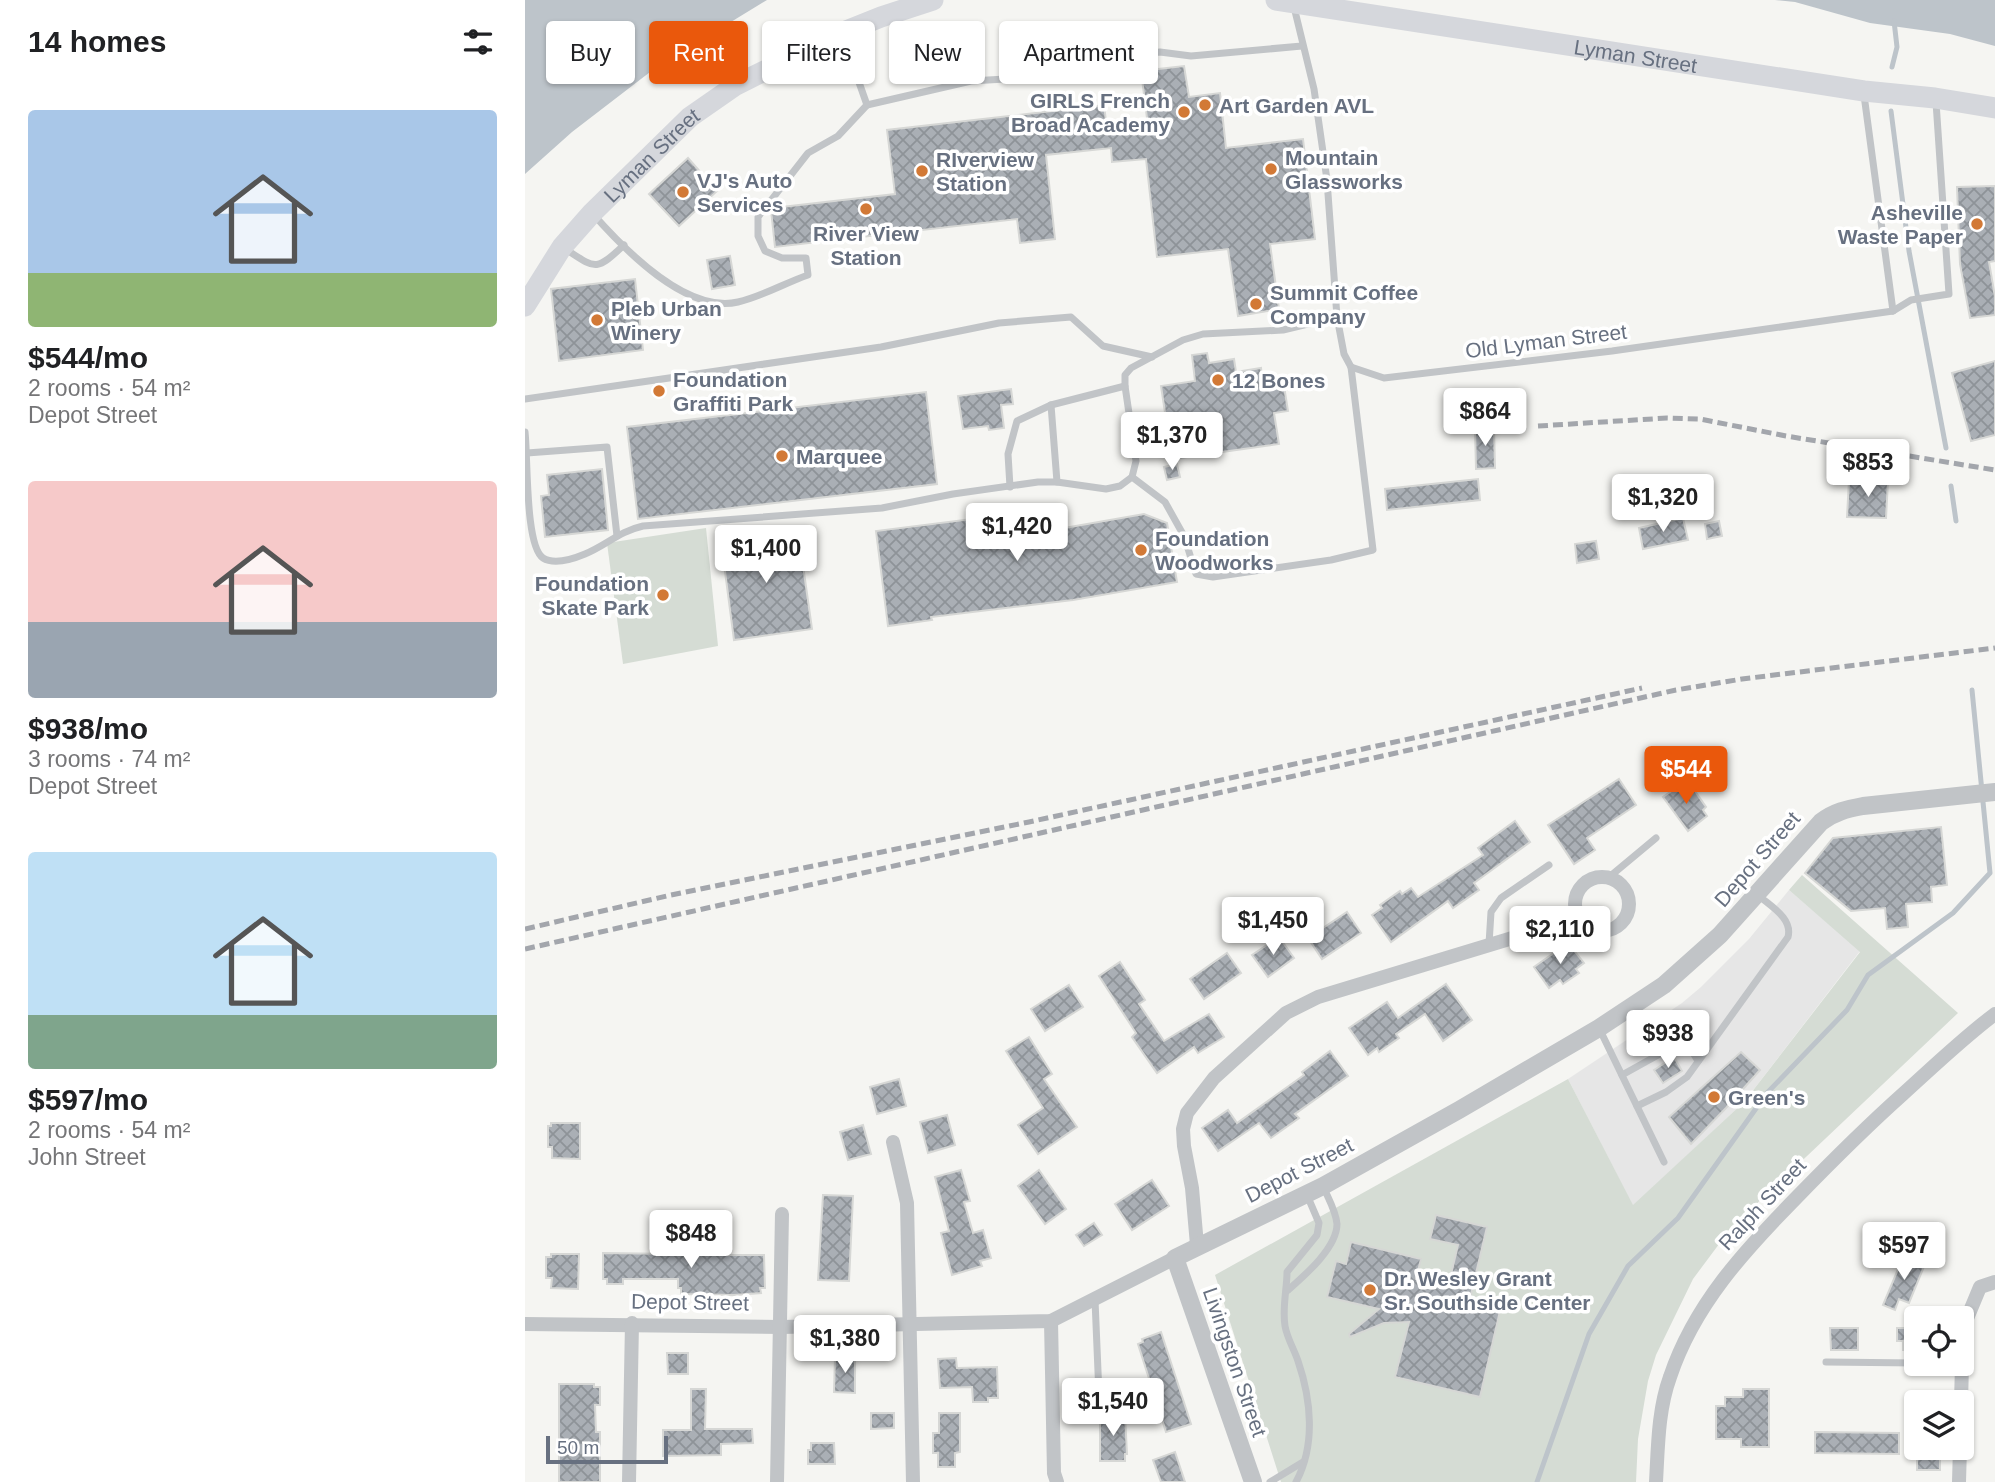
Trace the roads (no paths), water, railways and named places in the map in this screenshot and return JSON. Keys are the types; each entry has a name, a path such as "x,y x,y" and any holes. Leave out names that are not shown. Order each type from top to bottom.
{"main road":[{"name":"Lyman Street","path":"869,21 933,0"},
{"name":"Lyman Street","path":"1284,1 1864,91 1935,98 1995,108"},
{"name":"Lyman Street","path":"525,306 562,247 592,213 690,117 736,85 762,72"}],"street":[{"name":"Depot Street","path":"525,1324 781,1327 1051,1321 1197,1245 1323,1186 1599,1028 1682,970 1758,895 1821,822 1835,813 1863,806 1995,792"},
{"path":"1596,878 1608,878 1619,883 1627,892 1630,904 1627,916 1620,926 1609,931 1597,931 1586,926 1575,905 1578,893 1585,883 1596,878"},
{"path":"1197,1245 1192,1188 1184,1146 1187,1113 1214,1078 1286,1013 1318,997 1489,945 1554,923 1577,912"},
{"name":"Ralph Street","path":"1656,1482 1661,1416 1669,1378 1687,1336 1708,1298 1726,1273 1857,1135 1995,1014"},
{"path":"893,1142 907,1203 913,1482"},
{"path":"777,1482 782,1214"},
{"name":"Livingston Street","path":"1175,1258 1252,1482"},
{"path":"1972,1306 1980,1287 1995,1282"},
{"path":"1051,1321 1053,1474 1057,1482"},
{"path":"629,1482 632,1324"},
{"path":"1959,1482 1960,1460"}],"lane":[{"path":"1132,477 1165,502 1184,536 1196,574 1213,577 1373,550 1351,367 1344,354 1337,317 1327,180 1314,89 1303,46 1284,1"},
{"path":"592,213 669,285 694,298 714,303 741,302 808,275 806,258 782,258 765,251 758,236 758,218 808,153 838,136 867,105 971,81 1088,74 1119,57 1160,52 1191,56 1303,46"},
{"path":"859,84 867,105"},
{"path":"1864,91 1893,311 1911,300 1949,294 1935,98"},
{"path":"562,247 589,264 598,266 624,245"},
{"name":"Old Lyman Street","path":"1351,367 1384,378 1612,351 1893,311"},
{"path":"525,399 881,347 999,323 1071,317 1103,346 1152,357"},
{"path":"525,432 530,532 534,549 543,558 554,562 571,559 595,549 629,529 643,526 870,509 1038,482 1106,489 1120,486 1132,477 1136,461 1125,386 1125,374 1132,368 1183,340 1203,334 1283,330 1337,317"},
{"path":"1010,487 1008,454 1017,421 1051,405 1125,386"},
{"path":"1051,405 1057,482"},
{"path":"527,453 607,447 617,536"},
{"path":"1608,878 1657,838"},
{"path":"1489,945 1491,912 1501,898 1549,865"},
{"path":"1637,1106 1687,1077 1788,937 1790,931 1786,920 1758,895"},
{"path":"1599,1028 1664,1162"},
{"path":"1622,1075 1685,1040 1698,1061"},
{"path":"1287,1291 1307,1273 1333,1240 1337,1225 1323,1186"},
{"path":"1296,1482 1303,1462 1310,1422 1307,1389 1285,1327 1284,1307 1287,1272 1317,1235 1319,1223 1306,1194"},
{"path":"1094,1299 1099,1395"},
{"path":"1826,1362 1904,1363"},
{"path":"1270,1482 1303,1462"}],"waterway":[{"path":"1892,67 1897,47 1894,21"},
{"path":"1891,111 1909,251 1946,448"},
{"path":"1951,486 1956,521"},
{"path":"1537,1482 1589,1334 1628,1266 1678,1218 1767,1093 1847,1010 1868,975 1953,913 1990,873 1972,690"}],"railway":[{"path":"1538,426 1667,418 1700,419 1786,436 1995,470"},
{"path":"525,949 1676,690 1742,679 1995,648"},
{"path":"525,929 671,895 1029,822 1642,688"}],"place":[{"name":"Art Garden AVL","path":"1205,105"},
{"name":"GIRLS French Broad Academy","path":"1184,112"},
{"name":"Mountain Glassworks","path":"1271,169"},
{"name":"RIverview Station","path":"922,171"},
{"name":"VJ's Auto Services","path":"683,192"},
{"name":"River View Station","path":"866,209"},
{"name":"Asheville Waste Paper","path":"1977,224"},
{"name":"Summit Coffee Company","path":"1256,304"},
{"name":"Pleb Urban Winery","path":"597,320"},
{"name":"12 Bones","path":"1218,380"},
{"name":"Foundation Graffiti Park","path":"659,391"},
{"name":"Marquee","path":"782,456"},
{"name":"Foundation Woodworks","path":"1141,550"},
{"name":"Foundation Skate Park","path":"663,595"},
{"name":"Green's","path":"1714,1097"},
{"name":"Dr. Wesley Grant Sr. Southside Center","path":"1370,1290"}]}
